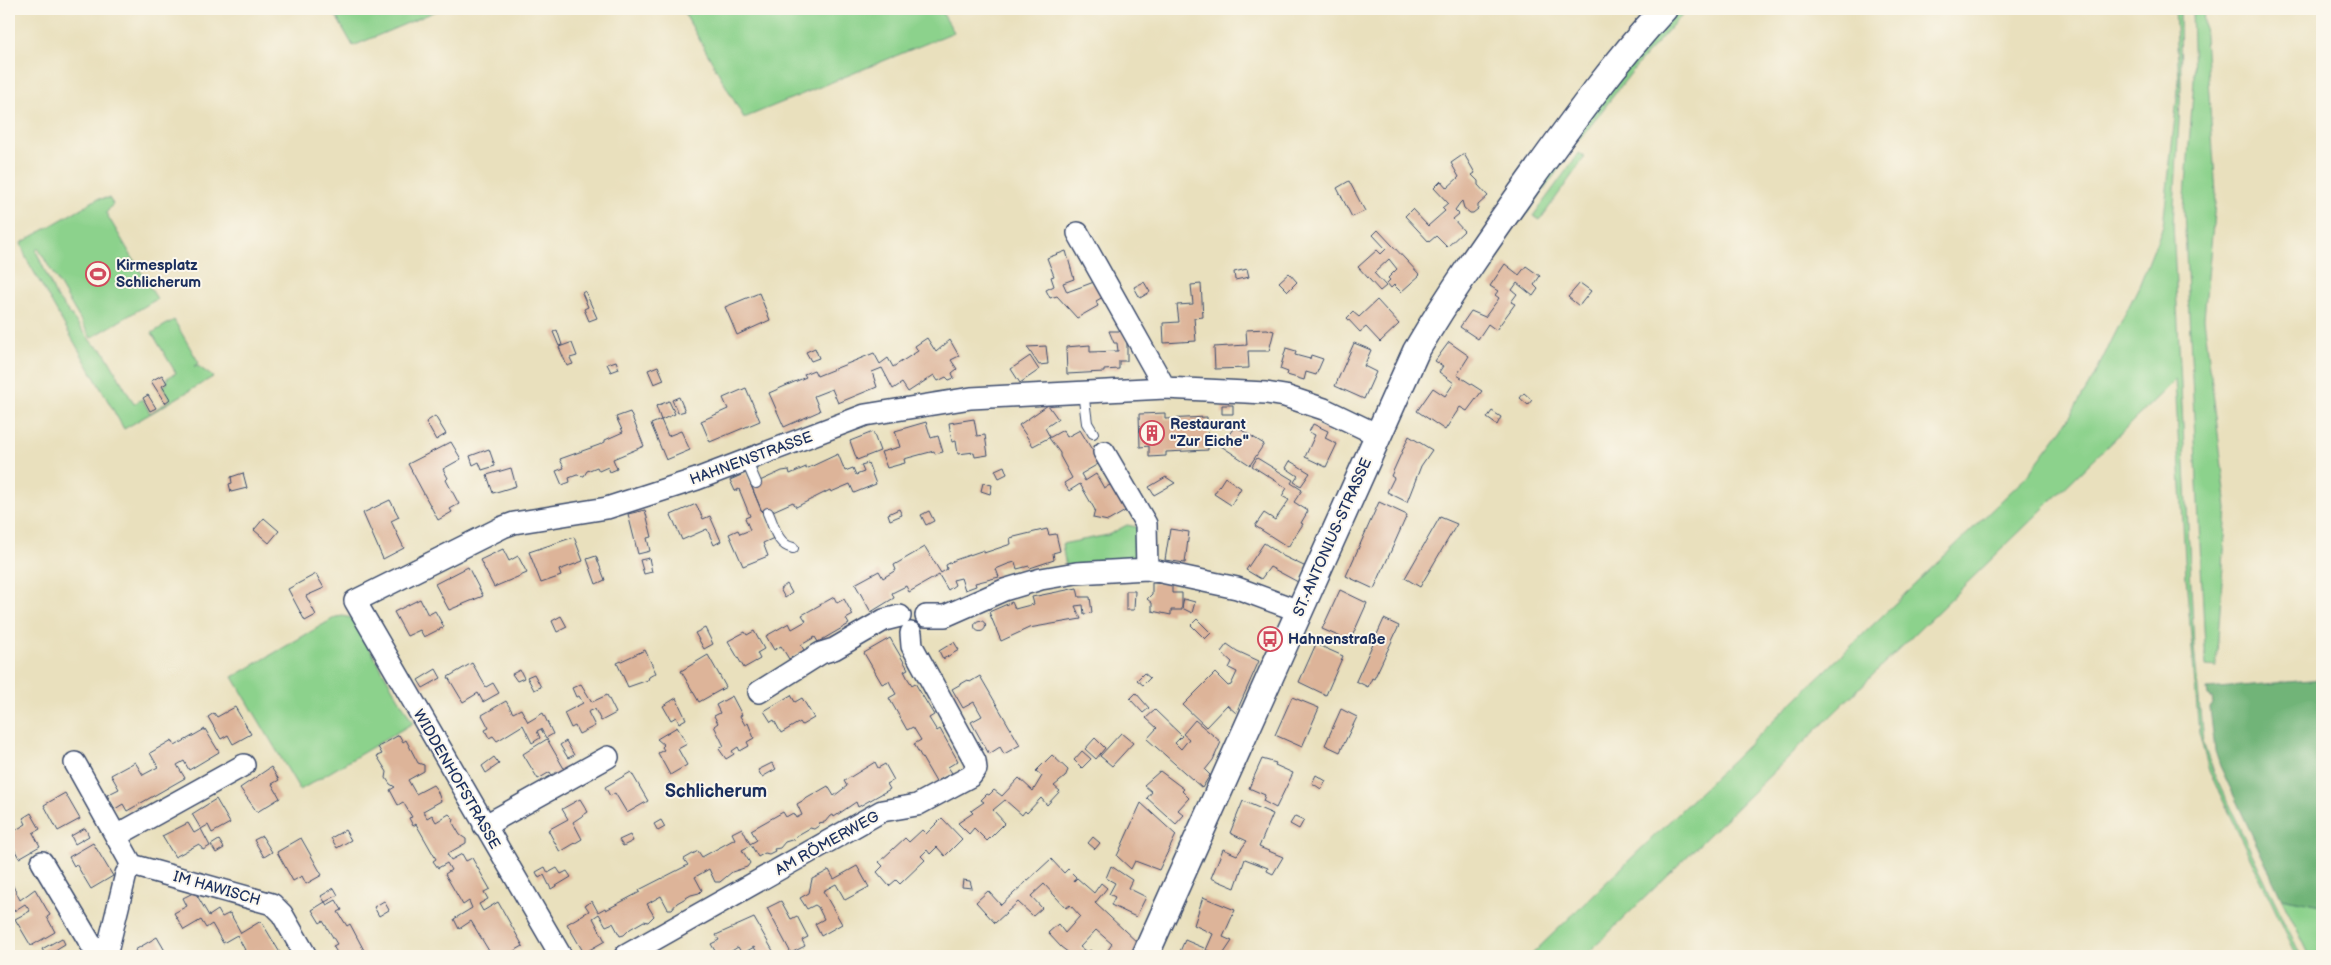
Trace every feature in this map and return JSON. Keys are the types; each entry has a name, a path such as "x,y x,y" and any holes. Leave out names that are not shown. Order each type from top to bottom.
{"street":[{"name":"ST.-ANTONIUS-STRASSE","path":"1145,956 1416,351 1439,311 1542,164 1604,80 1664,9"},
{"path":"1078,233 1165,388"},
{"name":"HAHNENSTRASSE","path":"355,601 503,527 514,523 607,508 746,460 866,415 972,398 1165,388 1266,393 1285,396 1324,409 1378,435"},
{"path":"1104,452 1146,524 1146,569"},
{"path":"759,692 821,653 834,649 884,620 906,624 916,633 924,628 926,616 945,616 1004,590 1076,573 1146,569 1237,588 1299,611"},
{"name":"WIDDENHOFSTRASSE","path":"355,601 561,956"},
{"name":"AM RÖMERWEG","path":"625,956 882,811 917,805 971,776 976,769 975,761 912,646 906,624"},
{"path":"484,826 608,757"},
{"path":"75,762 132,865 126,874 106,956"},
{"path":"116,836 244,765"},
{"path":"42,862 98,956"},
{"name":"IM HAWISCH","path":"132,865 272,904 282,914 306,956"}],"lane":[{"path":"1083,392 1087,423 1093,433"},
{"path":"746,460 756,483"},
{"path":"768,513 780,541 785,546 793,548"}],"green space":[{"path":"332,9 441,9 353,46"},
{"path":"682,9 940,9 954,32 744,118"},
{"path":"1675,9 1687,9 1638,64 1581,138 1577,137 1610,86"},
{"path":"2175,9 2180,9 2181,87 2173,224 2194,647 2203,742 2213,772 2301,956 2297,956 2209,771 2199,733 2186,577 2175,380 1585,956 1530,956 2026,477 2063,428 2093,378 2139,286 2163,226 2179,80"},
{"path":"2192,9 2203,9 2216,193 2204,318 2227,508 2216,667 2206,666 2184,209 2194,80"},
{"path":"1566,147 1571,152 1522,220 1513,224"},
{"path":"1579,153 1585,157 1540,220 1533,216"},
{"path":"109,198 113,204 106,213 157,299 91,338 38,248 36,251 56,296 93,344 103,350 134,404 142,399 150,413 170,400 162,386 167,384 167,378 176,373 152,333 174,320 199,363 194,366 198,366 213,377 124,429 26,258 21,243 97,199"},
{"path":"1127,525 1137,527 1143,561 1066,567 1062,544 1108,535"},
{"path":"336,617 352,618 413,723 300,790 233,677"},
{"path":"2322,679 2322,905 2281,897 2220,766 2215,751 2210,708 2213,704 2212,698 2208,696 2207,689"},
{"path":"2281,897 2322,905 2322,956 2310,956"}],"building":[{"path":"1464,154 1475,173 1472,175 1488,196 1478,205 1478,209 1473,213 1464,208 1462,201 1460,203 1455,210 1459,214 1453,219 1464,231 1447,247 1436,236 1429,242 1405,216 1412,209 1428,226 1445,211 1442,208 1448,203 1434,188 1441,181 1447,188 1459,177 1451,163"},
{"path":"1349,181 1365,211 1352,217 1337,188"},
{"path":"1378,230 1420,275 1401,292 1394,285 1391,288 1387,283 1390,280 1388,278 1397,269 1389,259 1374,273 1386,286 1380,291 1358,267 1377,250 1381,254 1386,249 1373,235"},
{"path":"1066,251 1074,279 1063,283 1067,292 1094,282 1103,297 1096,301 1098,306 1077,318 1057,296 1050,298 1046,290 1054,286 1051,277 1054,276 1047,258"},
{"path":"1505,264 1519,275 1526,266 1540,276 1534,285 1538,289 1533,296 1517,283 1512,290 1517,294 1511,302 1515,304 1496,330 1488,324 1478,339 1460,327 1471,311 1485,317 1497,301 1499,298 1495,295 1498,291 1490,286"},
{"path":"1247,269 1249,277 1235,280 1234,272"},
{"path":"1289,273 1297,282 1288,291 1279,282"},
{"path":"1144,282 1150,292 1140,298 1134,287"},
{"path":"1580,283 1591,291 1579,306 1568,297"},
{"path":"1201,284 1203,317 1194,318 1196,341 1164,343 1163,323 1179,322 1177,305 1193,304 1191,285"},
{"path":"585,291 597,318 589,321 584,309 588,307 582,293"},
{"path":"759,293 770,320 737,335 725,307"},
{"path":"1377,300 1399,324 1380,342 1366,327 1360,332 1347,318 1353,312 1359,317"},
{"path":"1267,329 1274,331 1269,351 1248,351 1249,368 1215,369 1214,347 1247,345 1246,330"},
{"path":"557,330 562,345 559,346 553,332"},
{"path":"1109,331 1122,331 1127,342 1127,361 1119,361 1119,369 1104,370 1104,372 1067,374 1066,347 1090,345 1090,352 1118,351 1117,343 1114,343"},
{"path":"927,338 936,352 950,340 959,356 951,360 957,369 952,373 954,378 949,380 946,377 938,381 934,375 908,392 902,383 893,389 882,368 872,372 877,387 838,403 832,389 814,396 820,411 784,427 769,393 806,377 804,374 814,370 817,376 874,353 880,364 888,358 893,367 918,351 915,346"},
{"path":"1449,342 1469,356 1457,375 1482,391 1467,411 1460,407 1445,430 1417,411 1433,388 1445,396 1454,383 1439,372 1443,366 1435,361"},
{"path":"572,343 577,356 570,358 573,364 567,366 559,347"},
{"path":"1354,343 1371,350 1364,366 1376,372 1364,399 1335,386"},
{"path":"1046,346 1048,364 1039,365 1027,347"},
{"path":"815,348 819,358 811,361 806,352"},
{"path":"1286,348 1296,351 1295,355 1310,359 1311,355 1323,359 1316,375 1306,372 1304,380 1287,375 1288,372 1280,369"},
{"path":"1030,356 1039,370 1020,383 1011,369"},
{"path":"616,361 619,369 611,372 607,364"},
{"path":"658,366 664,380 654,384 648,370"},
{"path":"162,375 167,383 162,386 170,399 165,403 151,381"},
{"path":"746,388 760,421 710,442 701,421 728,409 723,398"},
{"path":"1524,393 1532,400 1528,405 1520,398"},
{"path":"148,395 156,408 150,411 143,398"},
{"path":"679,397 685,411 678,413 672,400"},
{"path":"669,401 675,414 661,420 656,406"},
{"path":"1048,405 1058,419 1045,428 1050,437 1033,446 1019,425"},
{"path":"1222,405 1233,405 1233,414 1222,414"},
{"path":"1492,411 1501,417 1497,425 1487,418"},
{"path":"630,412 644,446 613,459 617,469 610,472 608,467 599,471 597,467 587,471 584,476 577,475 569,478 570,482 562,485 556,471 564,468 560,459 599,445 605,442 605,440 623,432 616,417"},
{"path":"1165,413 1165,419 1207,417 1208,450 1166,452 1166,456 1149,457 1149,446 1140,447 1139,414"},
{"path":"435,416 446,434 436,440 426,422"},
{"path":"974,419 977,436 985,435 988,455 975,457 974,452 958,454 956,441 952,442 949,423"},
{"path":"661,420 668,436 681,431 690,450 666,460 651,424"},
{"path":"926,422 931,438 938,436 943,452 935,454 934,451 904,459 905,463 887,468 881,452 900,447 895,431"},
{"path":"1313,424 1328,431 1325,438 1337,444 1326,467 1305,457 1315,435 1309,432"},
{"path":"1235,426 1264,444 1250,465 1221,446"},
{"path":"1063,430 1067,437 1080,430 1100,463 1081,474 1085,481 1096,474 1104,488 1112,484 1127,510 1108,521 1093,518 1095,510 1080,484 1069,491 1064,483 1072,478 1060,453 1049,438"},
{"path":"873,432 880,451 857,460 850,441"},
{"path":"1409,436 1432,450 1421,466 1407,502 1387,492 1394,478 1391,476"},
{"path":"451,442 461,459 443,469 448,478 446,480 459,504 450,509 452,512 438,520 408,464"},
{"path":"489,449 495,466 482,470 479,462 473,465 470,456"},
{"path":"838,454 845,471 853,468 856,475 864,472 861,465 868,463 876,484 854,493 850,484 831,492 830,490 796,507 793,502 764,515 774,538 763,543 768,556 743,566 729,534 738,530 740,534 750,530 745,518 750,516 739,489 735,491 730,480 746,473 762,512 751,485 782,471 789,470 790,474 806,467 806,469"},
{"path":"1257,458 1293,480 1291,483 1302,490 1294,502 1308,511 1301,523 1303,524 1288,547 1255,526 1264,513 1275,520 1289,500 1282,496 1287,488 1252,466"},
{"path":"1290,461 1310,473 1301,486 1294,482 1298,476 1286,468"},
{"path":"1004,466 1007,474 999,478 995,470"},
{"path":"511,468 516,486 493,493 487,475"},
{"path":"243,473 247,488 231,492 229,484 232,483 231,477"},
{"path":"1166,477 1175,483 1154,495 1149,487"},
{"path":"1225,477 1241,488 1231,505 1214,494"},
{"path":"983,483 992,485 990,494 981,491"},
{"path":"390,500 399,517 391,521 404,548 383,559 363,513"},
{"path":"1379,502 1407,515 1374,589 1346,576"},
{"path":"696,504 703,519 710,516 721,541 714,545 707,529 682,540 671,515"},
{"path":"899,509 902,515 890,520 888,514"},
{"path":"645,510 652,537 647,538 650,551 638,554 628,514"},
{"path":"929,511 934,521 926,525 921,515"},
{"path":"1440,517 1457,524 1420,587 1405,578"},
{"path":"264,518 279,531 269,543 254,530"},
{"path":"1047,529 1049,535 1056,534 1060,551 1053,553 1054,560 1030,568 1029,566 1017,569 1015,562 1008,564 996,569 999,577 975,583 976,586 965,590 961,578 953,580 955,585 948,590 939,575 909,592 906,586 892,593 894,598 871,612 855,584 879,571 883,578 896,570 894,565 925,547 941,573 947,569 946,565 955,560 984,550 984,553 1011,544 1010,538"},
{"path":"1170,529 1189,532 1185,563 1165,560"},
{"path":"574,537 583,561 559,570 561,576 541,583 529,552"},
{"path":"1264,543 1283,556 1306,567 1298,582 1270,567 1261,579 1246,570"},
{"path":"503,549 509,561 518,556 527,573 494,587 480,560"},
{"path":"596,556 605,580 596,584 587,559"},
{"path":"649,558 652,572 644,574 640,560"},
{"path":"468,567 483,596 449,610 435,584"},
{"path":"316,574 324,588 306,596 316,615 305,621 288,589"},
{"path":"1152,583 1172,584 1172,593 1182,593 1182,610 1171,610 1171,615 1152,611 1152,603 1147,599 1152,594"},
{"path":"787,584 792,593 785,598 780,589"},
{"path":"1077,588 1079,597 1090,597 1092,613 1084,614 1083,605 1075,606 1081,619 1029,628 1001,641 989,612 1012,602 1015,609 1034,604 1032,597"},
{"path":"1340,590 1367,603 1350,641 1322,629"},
{"path":"1126,591 1135,591 1134,610 1126,610"},
{"path":"834,597 837,603 844,599 853,615 846,619 849,624 818,642 815,637 801,645 804,650 789,659 781,646 774,650 766,636 789,623 792,629 806,621 802,615"},
{"path":"420,599 428,615 435,611 444,627 424,637 420,630 407,636 394,612"},
{"path":"1184,599 1195,602 1192,613 1182,608"},
{"path":"561,616 567,627 557,632 552,621"},
{"path":"1197,619 1211,633 1205,639 1191,625"},
{"path":"1384,619 1399,626 1374,679 1372,678 1368,687 1356,681"},
{"path":"978,621 982,621 985,626 984,630 978,631 975,628 975,624"},
{"path":"705,628 713,644 704,649 695,633"},
{"path":"754,631 764,649 757,653 760,659 744,668 728,641 745,632 747,635"},
{"path":"890,638 908,669 904,671 908,679 912,685 915,683 934,715 929,718 937,731 940,729 958,761 948,767 952,773 936,782 914,744 921,740 913,727 907,730 889,698 896,694 889,681 882,684 864,653"},
{"path":"954,642 959,650 943,659 939,651"},
{"path":"1227,644 1259,661 1236,713 1227,705 1206,727 1183,705 1215,673 1228,686 1231,685 1237,672 1229,668 1232,662 1221,652"},
{"path":"1316,644 1343,656 1326,695 1299,682"},
{"path":"645,650 656,673 649,677 648,680 628,687 617,663"},
{"path":"708,655 726,687 699,702 681,671"},
{"path":"472,663 486,687 493,683 499,693 483,702 478,693 463,702 448,677"},
{"path":"436,669 441,678 423,688 418,680"},
{"path":"520,670 524,678 517,681 512,674"},
{"path":"1144,673 1150,678 1143,685 1137,680"},
{"path":"534,674 541,687 534,690 527,677"},
{"path":"980,676 1020,745 1004,754 1000,747 989,754 971,722 982,716 974,702 963,708 952,689"},
{"path":"581,684 592,702 607,695 616,713 601,721 595,709 588,712 595,726 579,734 575,726 571,728 564,713 583,703 579,696 576,697 572,688"},
{"path":"1136,693 1149,708 1143,713 1130,699"},
{"path":"791,695 795,702 802,698 814,718 802,725 800,722 781,733 774,720 771,722 764,711"},
{"path":"732,696 742,715 740,716 745,725 748,723 754,738 747,742 749,746 740,751 738,747 732,751 734,754 726,759 719,749 724,746 714,726 718,723 714,716 720,713 716,705"},
{"path":"1292,697 1319,708 1302,747 1275,735"},
{"path":"676,698 686,719 679,723 676,717 671,720 663,706"},
{"path":"506,701 513,713 521,709 528,722 543,713 553,734 546,738 541,729 537,731 540,738 532,743 523,725 497,741 493,736 489,738 485,730 489,728 482,715"},
{"path":"235,707 251,734 233,744 228,735 221,739 208,717 214,713 217,717"},
{"path":"1341,709 1357,717 1340,752 1325,745"},
{"path":"1155,710 1182,736 1175,743 1181,749 1189,739 1183,734 1195,720 1221,742 1213,760 1205,770 1210,775 1202,788 1147,739 1157,728 1146,718"},
{"path":"677,727 687,744 678,749 687,765 670,775 658,753 664,750 662,747 664,745 657,739"},
{"path":"205,729 219,752 189,770 184,761 177,765 185,778 127,811 123,804 115,809 107,795 119,789 111,775 135,762 143,775 158,767 150,753 172,740 175,746"},
{"path":"1121,733 1133,743 1112,766 1100,756"},
{"path":"399,735 403,742 406,740 418,763 424,765 424,771 408,780 416,794 433,785 441,801 423,811 427,818 432,815 436,822 449,814 454,819 453,823 460,835 466,839 466,843 447,854 451,860 462,854 466,861 472,858 490,889 484,892 488,899 479,904 483,911 498,902 523,946 508,956 492,956 471,921 459,929 454,919 472,908 469,901 463,905 445,874 451,870 447,863 438,868 433,861 436,859 416,824 413,826 409,818 412,817 403,802 398,805 390,790 395,787 386,778 387,772 377,756 382,754 378,747"},
{"path":"1095,738 1105,748 1096,759 1085,749"},
{"path":"547,739 566,772 554,779 550,772 538,779 523,754"},
{"path":"566,741 574,755 568,758 560,745"},
{"path":"1082,751 1091,759 1082,768 1074,760"},
{"path":"1052,755 1068,770 1065,777 1054,786 1060,791 1047,805 1041,798 1027,813 1025,811 1022,815 1005,800 993,810 1005,823 987,841 974,828 969,834 958,823 973,813 971,811 984,802 981,800 987,794 989,795 994,790 1002,796 1019,778 1033,791 1042,776 1036,771"},
{"path":"494,757 499,764 486,773 482,766"},
{"path":"1262,759 1276,763 1275,765 1293,773 1276,808 1263,801 1265,795 1249,788"},
{"path":"875,762 878,768 885,764 894,780 887,784 890,789 858,807 856,802 834,817 833,815 830,816 825,822 818,823 820,825 814,829 810,828 796,836 795,839 785,842 780,848 774,849 775,851 769,854 765,853 758,857 751,845 742,850 750,863 747,867 732,872 720,882 715,882 709,869 695,877 702,890 699,893 677,903 672,909 668,909 661,896 647,904 654,916 648,922 644,921 630,929 624,935 620,936 613,923 606,926 599,914 593,918 605,941 584,953 567,924 589,911 585,905 592,901 598,912 605,908 606,910 640,892 639,890 688,865 684,859 698,851 702,857 735,839 732,833 742,828 750,844 757,840 751,830 783,812 786,817 793,813 796,818 802,815 797,804 828,786 834,796 847,786 844,781"},
{"path":"772,763 776,769 762,777 758,770"},
{"path":"271,767 279,780 272,784 280,798 257,812 240,788"},
{"path":"1160,771 1184,789 1182,791 1189,798 1178,810 1184,815 1176,824 1147,798 1152,792 1144,785"},
{"path":"631,772 648,801 627,813 615,793 610,796 605,787"},
{"path":"1316,775 1326,781 1321,789 1312,783"},
{"path":"65,793 80,819 58,831 44,805"},
{"path":"216,799 230,823 212,833 208,825 201,829 192,814"},
{"path":"580,799 588,812 573,822 582,839 560,852 548,830 568,819 562,809"},
{"path":"1243,801 1273,814 1259,847 1283,857 1273,874 1267,871 1268,868 1245,859 1235,888 1211,878 1223,849 1237,855 1247,841 1230,833"},
{"path":"1141,803 1176,835 1159,870 1135,861 1131,869 1117,856"},
{"path":"31,813 40,829 33,833 40,846 19,858 9,840 9,834 26,824 23,818"},
{"path":"1295,816 1304,820 1299,829 1290,824"},
{"path":"942,818 962,839 945,856 937,847 930,854 927,850 921,856 925,860 900,884 896,880 889,886 877,872 883,866 879,862 905,838 909,842 922,830 926,834"},
{"path":"661,820 665,827 658,831 654,824"},
{"path":"188,823 194,833 201,829 210,846 203,850 199,844 175,857 162,836"},
{"path":"85,828 89,836 75,844 71,836"},
{"path":"345,830 351,840 337,848 331,838"},
{"path":"630,835 633,841 623,846 619,840"},
{"path":"262,836 272,852 264,857 254,840"},
{"path":"1093,837 1100,843 1095,849 1088,843"},
{"path":"301,838 322,875 306,884 302,876 293,881 277,852"},
{"path":"219,840 224,848 216,853 211,845"},
{"path":"93,843 113,876 91,889 76,864 74,866 69,857"},
{"path":"1051,859 1064,873 1068,869 1076,877 1073,882 1077,878 1094,893 1101,883 1107,888 1095,903 1139,944 1133,956 1104,956 1112,944 1096,930 1080,947 1088,953 1090,950 1097,956 1073,956 1061,947 1048,933 1058,924 1065,933 1080,916 1070,905 1066,908 1044,884 1031,896 1042,908 1033,916 1018,902 995,923 976,902 988,891 1001,905"},
{"path":"857,866 869,887 845,900 836,884 823,891 842,924 821,936 815,924 824,919 818,907 815,905 807,909 800,898 809,893 812,879 829,870 834,879"},
{"path":"1111,866 1132,880 1128,888 1146,897 1136,917 1111,905 1115,897 1109,894 1115,883 1106,878"},
{"path":"545,867 548,873 557,868 561,874 567,871 571,877 551,889 544,875 539,878 536,872"},
{"path":"963,880 970,881 972,888 962,887"},
{"path":"12,884 20,900 35,889 50,915 47,917 55,932 31,946 15,919 30,911 25,904 14,911 9,905 9,886"},
{"path":"334,888 338,895 325,902 321,896"},
{"path":"195,892 209,916 218,910 222,917 230,913 241,933 261,921 282,956 239,956 245,950 237,935 223,943 212,924 206,928 201,920 184,930 174,913 187,906 183,898"},
{"path":"1203,897 1235,910 1223,937 1232,941 1222,956 1206,950 1213,934 1194,925"},
{"path":"336,900 342,910 338,912 347,926 350,924 367,956 339,956 333,946 337,944 323,921 320,923 312,910 325,902 327,905"},
{"path":"384,901 389,910 379,916 374,907"},
{"path":"781,901 791,919 797,916 808,937 802,940 805,946 791,953 767,908"},
{"path":"754,918 776,956 759,956 754,947 742,954 738,947 727,954 728,956 718,956 711,944 719,940 716,935"},
{"path":"157,937 168,956 139,956 135,950"},
{"path":"62,938 65,944 55,950 58,956 46,956 42,949"},
{"path":"1185,940 1204,948 1200,956 1178,956"}],"place":[{"name":"Kirmesplatz Schlicherum","path":"98,274"},
{"name":"Restaurant \"Zur Eiche\"","path":"1152,433"},
{"name":"Hahnenstraße","path":"1270,639"}],"district":[{"name":"Schlicherum","path":"716,791"}]}
